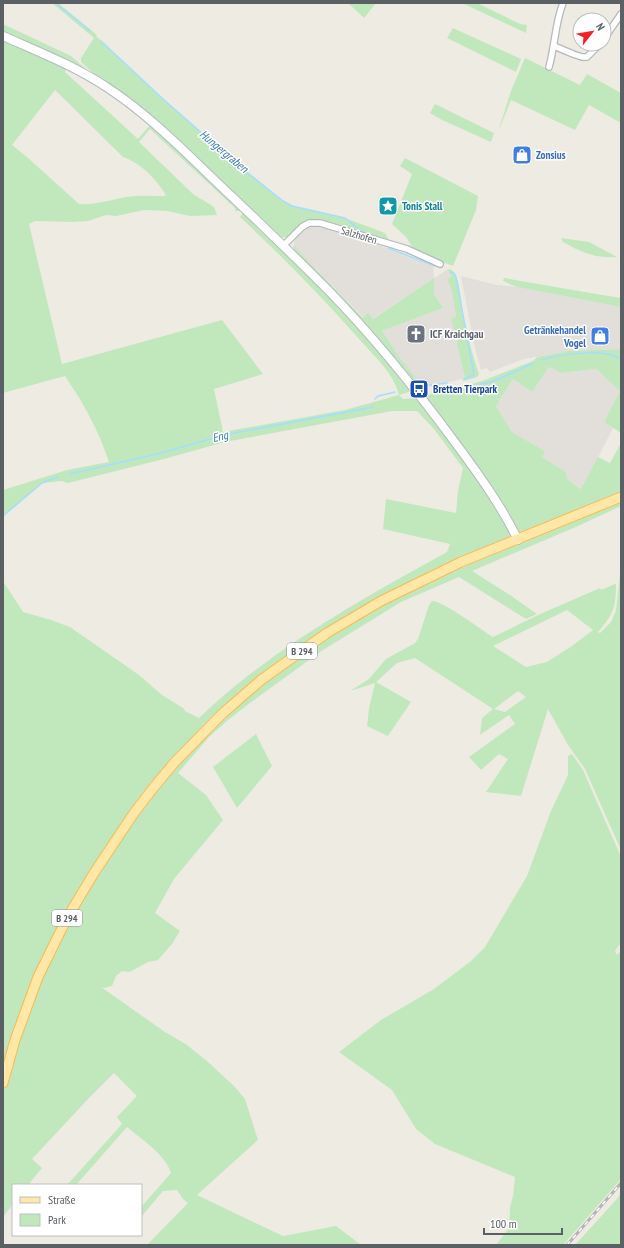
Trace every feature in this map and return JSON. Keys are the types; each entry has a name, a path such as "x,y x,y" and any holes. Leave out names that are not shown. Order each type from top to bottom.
{"main road":[{"name":"B 294","path":"3,1083 15,1040 38,977 67,918 94,873 134,813 174,763 222,714 261,680 327,633 382,601 461,562 621,497"}],"street":[{"path":"549,67 563,3"},
{"path":"612,27 621,14"},
{"path":"3,36 62,62 91,77 125,100 154,124 328,290 391,360 418,394 473,468 506,518 518,540"},
{"path":"554,46 582,57 587,57 592,52"},
{"name":"Salzhofen","path":"283,246 302,227 309,223 320,223 407,249 440,264"}],"shaded area":[{"path":"320,223 370,239 381,246 433,266 434,278 372,319 364,318 294,246 294,241 307,227"},
{"path":"447,270 452,276 447,280 451,288 456,317 451,318 465,378 424,388 400,358 382,331 443,308 434,294 434,278"},
{"path":"461,276 497,285 517,287 621,307 621,349 569,351 524,359 490,372 487,368 481,370 474,344"},
{"path":"549,367 561,373 596,369 620,391 604,422 613,428 582,489 568,480 566,472 542,457 545,451 512,432 496,406 513,379 532,392"}],"green space":[{"path":"52,3 58,3 97,35 96,36 163,99 244,170 283,201 292,206 345,218 385,233 390,242 308,221 300,225 288,237 281,237 275,233 95,76 81,62 81,58 94,38"},
{"path":"348,3 376,3 364,18"},
{"path":"462,3 477,3 520,24 527,25 526,33"},
{"path":"3,24 71,56 89,72 3,32"},
{"path":"453,28 521,59 516,72 447,38"},
{"path":"3,38 66,67 65,72 138,139 151,124 241,209 241,211 235,211 235,208 150,129 139,142 193,194 214,207 217,215 190,216 167,211 144,210 116,216 106,215 88,221 35,221 29,224 62,364 222,320 263,374 214,389 223,432 345,410 399,395 403,399 417,398 461,386 466,387 467,394 469,392 469,385 533,361 537,357 569,351 621,349 621,433 604,422 620,391 596,369 561,373 549,367 532,392 513,379 496,406 512,432 545,451 542,457 566,472 568,480 581,489 598,457 610,463 621,443 621,497 388,598 621,502 621,506 578,526 472,571 537,614 526,619 459,577 401,602 323,650 228,720 209,737 178,773 206,795 223,820 174,879 155,913 180,931 172,944 158,960 148,962 130,972 122,971 116,976 112,986 104,988 101,987 165,1032 187,1045 234,1086 245,1099 258,1140 197,1195 283,1236 336,1226 361,1245 147,1245 188,1203 183,1199 177,1190 163,1191 142,1216 142,1206 171,1173 168,1166 159,1154 127,1127 77,1184 68,1184 122,1124 117,1117 137,1096 114,1073 32,1159 42,1168 29,1184 12,1184 12,1205 3,1217 3,581 23,612 70,627 139,675 162,695 183,708 185,711 199,718 256,670 317,627 349,607 447,552 450,544 383,529 386,499 456,513 458,491 463,468 434,429 417,411 392,411 225,442 68,483 62,481 42,483 3,516 3,490 67,470 109,462 90,417 65,376 3,393","holes":["55,90 123,157 148,172 166,195 131,196 97,203 79,204 12,145"]},
{"path":"525,58 580,85 587,74 621,93 621,123 589,105 575,130 511,100 498,132 511,91"},
{"path":"435,104 494,133 491,142 430,113"},
{"path":"405,158 478,196 476,210 453,266 416,252 406,237 392,224 412,174 400,166"},
{"path":"246,213 283,248 361,329 410,388 409,392 399,395 393,379 376,358 301,276 240,217 242,214"},
{"path":"561,238 589,242 617,257 603,257 589,254 563,242"},
{"path":"294,246 363,318 368,313 373,319 434,278 434,294 443,308 382,331 400,358 424,388 422,390 418,388 296,255"},
{"path":"447,270 452,270 457,279 463,315 479,374 477,377 464,381 462,379 465,378 451,318 456,317 451,288 447,280 452,276"},
{"path":"504,278 621,298 621,307 517,287 503,281"},
{"path":"621,565 621,850 585,769 568,745 548,709 521,796 486,792 508,759 499,754 481,770 469,757 515,724 509,715 480,735 482,718 493,709 415,658 397,663 376,682 411,702 388,736 367,726 369,708 375,683 350,691 369,679 386,659 415,643 418,639 429,605 432,601 438,602 445,606 493,637 538,615 600,588 601,590 615,584 613,610 607,621 598,632 600,633 611,622 616,611","holes":["567,610 593,630 547,662 526,667 493,646","518,691 526,697 505,712 494,709"]},
{"path":"256,734 272,766 237,808 213,767"},
{"path":"572,754 583,770 621,857 621,946 619,945 615,951 617,955 621,951 621,1179 563,1245 496,1245 509,1228 510,1207 515,1177 435,1144 416,1129 392,1090 339,1052 381,1020 434,989 471,961 485,947 527,876 551,811 568,775 568,756"},
{"path":"621,1193 621,1245 575,1245 616,1200"}],"waterway":[{"name":"Hungergraben","path":"56,3 90,31"},
{"name":"Hungergraben","path":"101,41 163,99 244,170 283,201 292,206 345,218 364,233"},
{"name":"Hungergraben","path":"388,248 435,266"},
{"name":"Hungergraben","path":"450,272 454,273 456,277 474,375 464,379"},
{"name":"Hungergraben","path":"542,360 582,353 604,354 621,359"},
{"name":"Hungergraben","path":"480,384 492,382 534,363"},
{"name":"Eng","path":"423,386 447,383"},
{"name":"Eng","path":"375,399 378,396 395,392"},
{"name":"Eng","path":"70,474 161,453 224,435 373,407"},
{"name":"Eng","path":"3,516 42,483 57,477"}],"railway":[{"path":"567,1245 621,1183"}],"place":[{"name":"Zonsius","path":"522,155"},
{"name":"Tonis Stall","path":"388,206"},
{"name":"ICF Kraichgau","path":"416,334"},
{"name":"Getränkehandel Vogel","path":"600,336"},
{"name":"Bretten Tierpark","path":"419,389"}]}
